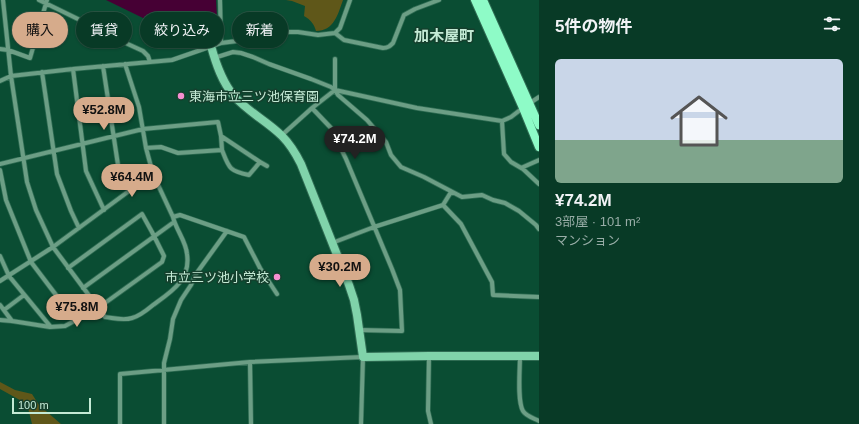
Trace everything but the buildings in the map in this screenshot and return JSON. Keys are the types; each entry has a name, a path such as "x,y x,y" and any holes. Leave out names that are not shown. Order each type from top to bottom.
{"main road":[{"path":"475,0 526,106 539,125"},
{"path":"484,0 526,106 539,147"}],"street":[{"path":"3,0 2,13 23,158 27,182 36,210 53,247 104,317 123,320 142,314 170,293 178,286 187,268 187,253 185,245 153,174 146,148 139,107 125,64"},
{"path":"39,0 47,2 95,29 142,51 148,56 150,62"},
{"path":"220,0 220,12"},
{"path":"335,33 340,28 350,0"},
{"path":"224,43 261,38 288,32 318,34 335,33 344,40 386,48 393,43 404,15 415,8 439,0"},
{"path":"0,49 8,50 30,58 47,2"},
{"path":"0,81 11,76 42,72 172,60 205,48"},
{"path":"212,48 216,66 223,80 234,96 245,107 282,136 293,149 301,164 354,300 363,357 361,424"},
{"path":"214,58 233,52 241,53 306,76 331,87 367,120 386,142 392,155 400,165 424,176 462,197 482,195 505,203 519,211 539,229"},
{"path":"282,136 334,90 335,59"},
{"path":"103,66 118,165 128,190"},
{"path":"74,69 86,171 104,210"},
{"path":"42,72 57,174 79,228"},
{"path":"334,90 409,106 502,121 539,97"},
{"path":"312,108 331,128 360,191 400,290 402,331 359,330"},
{"path":"502,121 504,154 511,162 521,168 539,184"},
{"path":"0,164 143,129 218,122 222,150 228,165 237,173 249,175 260,162"},
{"path":"221,136 267,166"},
{"path":"146,148 161,147 178,153 222,150"},
{"path":"521,168 539,160"},
{"path":"0,170 6,200 31,262 75,320"},
{"path":"0,282 53,247 104,210 128,190 153,174"},
{"path":"332,243 374,227 443,205 451,192"},
{"path":"443,205 461,224 492,282 493,296 539,297"},
{"path":"0,320 50,327 65,326 98,308 162,262 164,256 142,214 68,268"},
{"path":"173,217 180,216 244,237 260,268 277,294"},
{"path":"83,288 174,222"},
{"path":"164,424 164,362 173,319 181,300 196,274 227,231"},
{"path":"0,256 9,276 50,327"},
{"path":"4,310 24,295"},
{"path":"0,305 12,321"},
{"path":"429,356 428,411 431,424"},
{"path":"520,356 520,402 523,411 528,416 539,420"},
{"path":"120,424 120,374 250,362 363,357 539,356"},
{"path":"250,362 251,424"}],"shaded area":[{"path":"106,0 216,0 217,12 140,12 140,17"},
{"path":"286,0 343,0 337,16 331,25 322,30 316,31 312,22 304,16 305,6"},
{"path":"0,382 15,390 32,394 39,405 61,424 32,424 27,404 0,389"}],"place":[{"name":"東海市立三ツ池保育園","path":"181,96"},
{"name":"市立三ツ池小学校","path":"277,277"}],"district":[{"name":"加木屋町","path":"444,36"}]}
